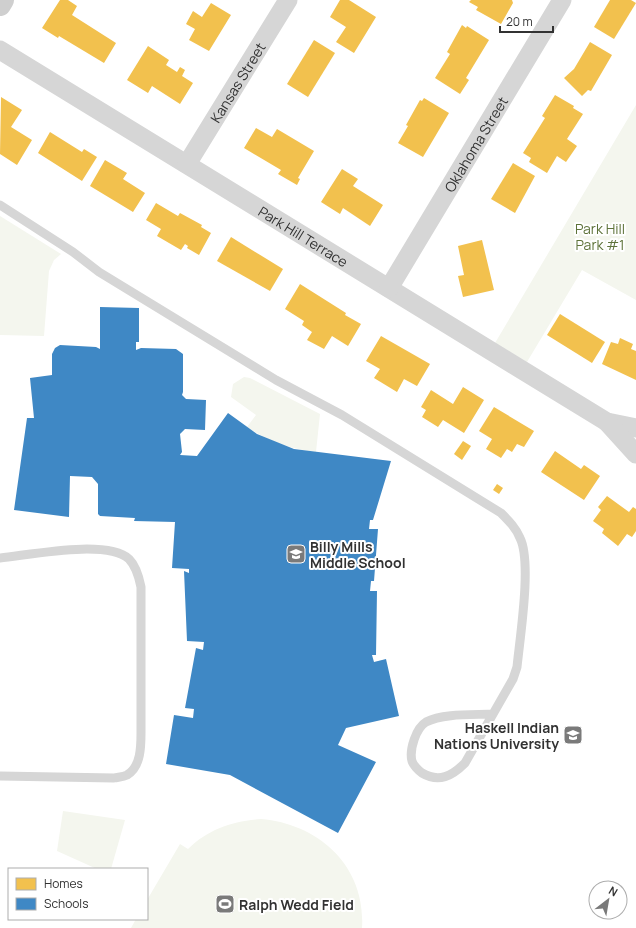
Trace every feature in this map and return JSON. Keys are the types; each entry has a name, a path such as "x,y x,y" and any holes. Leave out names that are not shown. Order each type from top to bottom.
{"main road":[{"path":"0,5 3,0"}],"street":[{"name":"Kansas Street","path":"187,164 288,0"},
{"name":"Oklahoma Street","path":"389,288 562,0"},
{"name":"Park Hill Terrace","path":"0,50 607,422 636,454"},
{"name":"Park Hill Terrace","path":"607,422 636,428"}],"lane":[{"path":"0,205 73,252 99,272 276,380 342,415 501,514 512,524 521,539 526,568 517,667 513,679 493,714 465,763 456,772 442,778 430,777 419,771 412,762 412,749 417,734 425,723 439,717 493,714"},
{"path":"0,558 94,548 113,551 129,559 138,573 141,587 141,747 136,764 127,774 114,778 0,776"}],"green space":[{"name":"Park Hill Park #1","path":"636,105 636,300 582,270 527,362 495,343"},
{"path":"0,216 61,254 54,260 49,271 44,336 0,335"},
{"path":"244,377 250,378 320,414 316,452 280,444 247,427 256,415 231,397 233,384"},
{"path":"63,811 125,820 111,868 95,868 57,851"},
{"path":"261,819 302,829 320,839 335,852 347,868 356,886 361,906 362,928 131,928 135,920 148,920 148,898 180,844 188,849 204,836 213,831 231,824"}],"building: Homes":[{"path":"60,0 68,0 77,6 72,15 116,43 104,63 59,36 58,38 42,28"},
{"path":"340,0 349,0 376,17 354,53 336,42 346,27 330,17"},
{"path":"471,0 512,0 513,3 501,24 476,10 478,7 469,2"},
{"path":"610,0 631,0 636,3 614,39 594,27"},
{"path":"211,3 231,15 209,51 189,40 195,29 186,24 193,11 202,17"},
{"path":"462,25 466,28 467,26 489,40 466,78 469,80 460,94 435,78 450,54 447,52"},
{"path":"314,40 335,53 308,97 287,84"},
{"path":"590,42 612,55 591,91 588,90 582,96 564,78 574,69"},
{"path":"148,46 169,60 166,65 177,72 180,67 185,70 182,76 193,83 180,104 152,86 148,93 127,80"},
{"path":"555,95 574,106 573,108 583,114 567,139 577,146 566,162 557,156 547,173 529,162 531,158 523,153 545,118 542,116"},
{"path":"1,97 22,110 11,127 32,140 17,165 0,154"},
{"path":"424,98 449,113 423,157 398,143 420,100 422,101"},
{"path":"256,128 272,137 277,129 314,151 298,178 300,179 297,185 278,174 281,170 244,148"},
{"path":"50,132 82,152 84,149 97,157 82,181 38,153"},
{"path":"105,160 127,173 123,179 145,193 133,212 90,186"},
{"path":"513,163 535,176 515,213 491,199"},
{"path":"342,169 358,179 353,186 383,205 370,226 343,208 340,214 321,202"},
{"path":"156,203 178,216 180,213 202,225 201,227 211,233 199,255 187,248 188,246 185,244 181,250 157,236 161,229 146,220"},
{"path":"231,237 283,269 270,291 217,261"},
{"path":"482,240 494,290 463,297 458,276 464,275 458,246"},
{"path":"300,284 346,313 345,315 361,324 348,346 332,336 324,349 307,340 312,332 302,325 304,321 285,309"},
{"path":"560,314 605,342 592,363 547,335"},
{"path":"381,336 430,364 417,386 404,379 397,392 374,378 380,369 366,361"},
{"path":"620,338 633,344 631,349 636,351 636,380 602,364 611,342 618,344"},
{"path":"463,387 484,400 464,433 443,420 438,427 422,417 426,410 421,407 431,390 453,404"},
{"path":"494,407 534,431 524,447 517,444 512,452 507,449 501,458 486,449 492,439 479,431"},
{"path":"463,441 471,446 462,460 454,454"},
{"path":"555,451 581,469 584,465 600,476 584,500 541,472"},
{"path":"497,484 503,488 499,494 493,490"},
{"path":"607,496 629,512 633,507 636,509 636,531 632,537 627,534 618,546 602,533 604,529 593,521 601,510 598,507"}],"building: Schools":[{"path":"100,307 139,308 139,342 136,342 136,350 141,348 176,349 183,354 182,395 186,399 206,400 205,430 185,429 180,434 182,452 180,455 197,456 228,413 257,434 294,449 391,461 373,520 370,520 369,529 378,529 374,581 371,581 370,591 377,591 376,655 372,655 374,662 386,659 399,716 346,728 338,745 376,762 338,833 230,775 166,764 174,715 193,718 194,709 185,708 196,648 203,650 204,642 187,641 184,571 189,573 189,569 172,568 175,522 134,521 135,518 100,516 98,514 98,484 92,477 70,476 69,517 14,510 27,418 34,418 30,378 52,375 52,354 55,348 60,345 96,347 100,349"}],"place":[{"name":"Billy Mills Middle School","path":"296,554"},
{"name":"Haskell Indian Nations University","path":"573,735"},
{"name":"Ralph Wedd Field","path":"225,904"}]}
